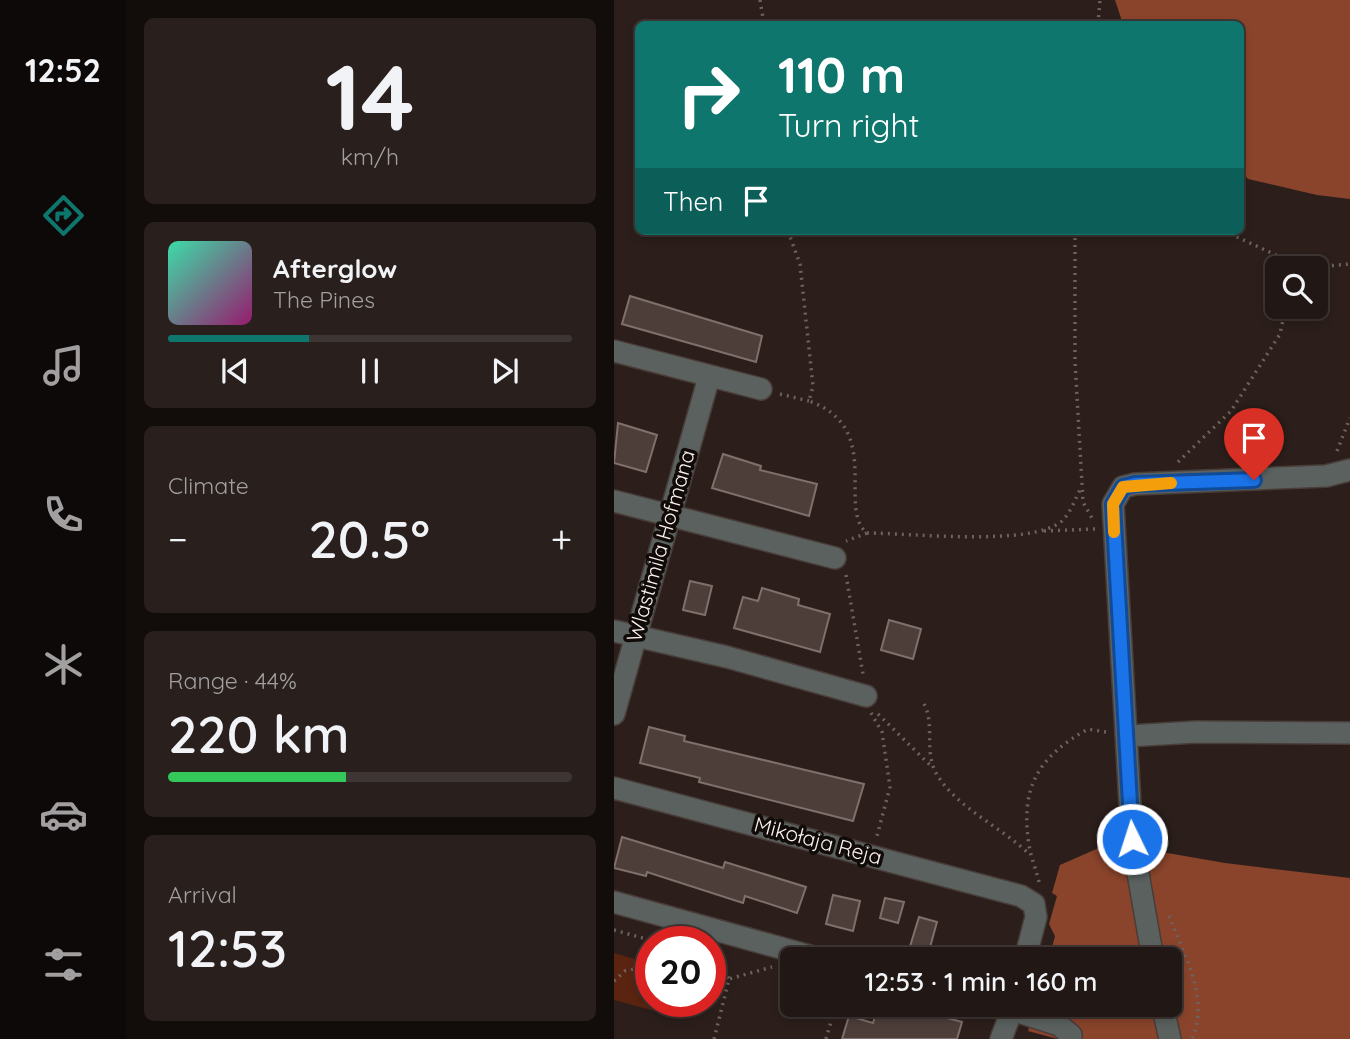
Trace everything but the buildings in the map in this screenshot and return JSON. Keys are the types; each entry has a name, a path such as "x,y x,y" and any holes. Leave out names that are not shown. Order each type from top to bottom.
{"street":[{"path":"614,351 761,389"},
{"name":"Wlastimila Hofmana","path":"614,714 709,377"},
{"path":"1150,947 1132,839 1113,504 1123,487 1326,476 1350,470"},
{"path":"614,501 835,558"},
{"path":"614,631 727,657 868,702"},
{"path":"1128,736 1196,732 1350,733"},
{"name":"Mikołaja Reja","path":"614,788 1027,900"},
{"path":"1027,900 1036,917 1028,947"},
{"path":"614,902 780,948"},
{"path":"1001,1039 1009,1017"},
{"path":"1038,1017 1059,1025 1071,1035 1071,1039"},
{"path":"1165,1017 1170,1039"}],"path":[{"path":"760,0 764,21"},
{"path":"1098,21 1100,0"},
{"path":"867,533 985,538 1038,531 1098,528 1083,502 1075,361 1075,235"},
{"path":"1233,235 1278,256"},
{"path":"1328,266 1350,264"},
{"path":"1162,483 1187,451 1231,411 1280,334 1283,319"},
{"path":"761,389 809,401"},
{"path":"1326,476 1350,418"},
{"path":"1038,531 1061,522 1072,508 1082,485"},
{"path":"868,702 919,757 935,768 965,803 1016,840 1032,856"},
{"path":"924,704 928,712 928,741 935,768"},
{"path":"1027,900 1040,891 1027,826 1029,792 1052,752 1088,729 1128,736"},
{"path":"1169,916 1199,1002 1199,1024 1192,1039"},
{"path":"614,930 635,936"},
{"path":"726,979 778,965"},
{"path":"614,981 635,967"},
{"path":"714,1039 729,979 726,974"},
{"path":"826,1039 832,1017"}],"shaded area":[{"path":"1115,0 1350,0 1350,199 1317,195 1248,179 1244,174 1244,21 1122,21"},
{"path":"1110,843 1225,863 1350,878 1350,1039 1058,1039 1028,1031 1032,1017 1182,1017 1182,947 1052,947 1055,936 1049,924 1057,896 1052,893 1060,865"},
{"path":"614,953 635,959 635,1006 614,1000"}],"slow traffic":[{"path":"1114,532 1113,504 1123,487 1171,483"}],"route":[{"path":"1132,839 1113,504 1116,495 1123,487 1135,484 1254,480"}]}
